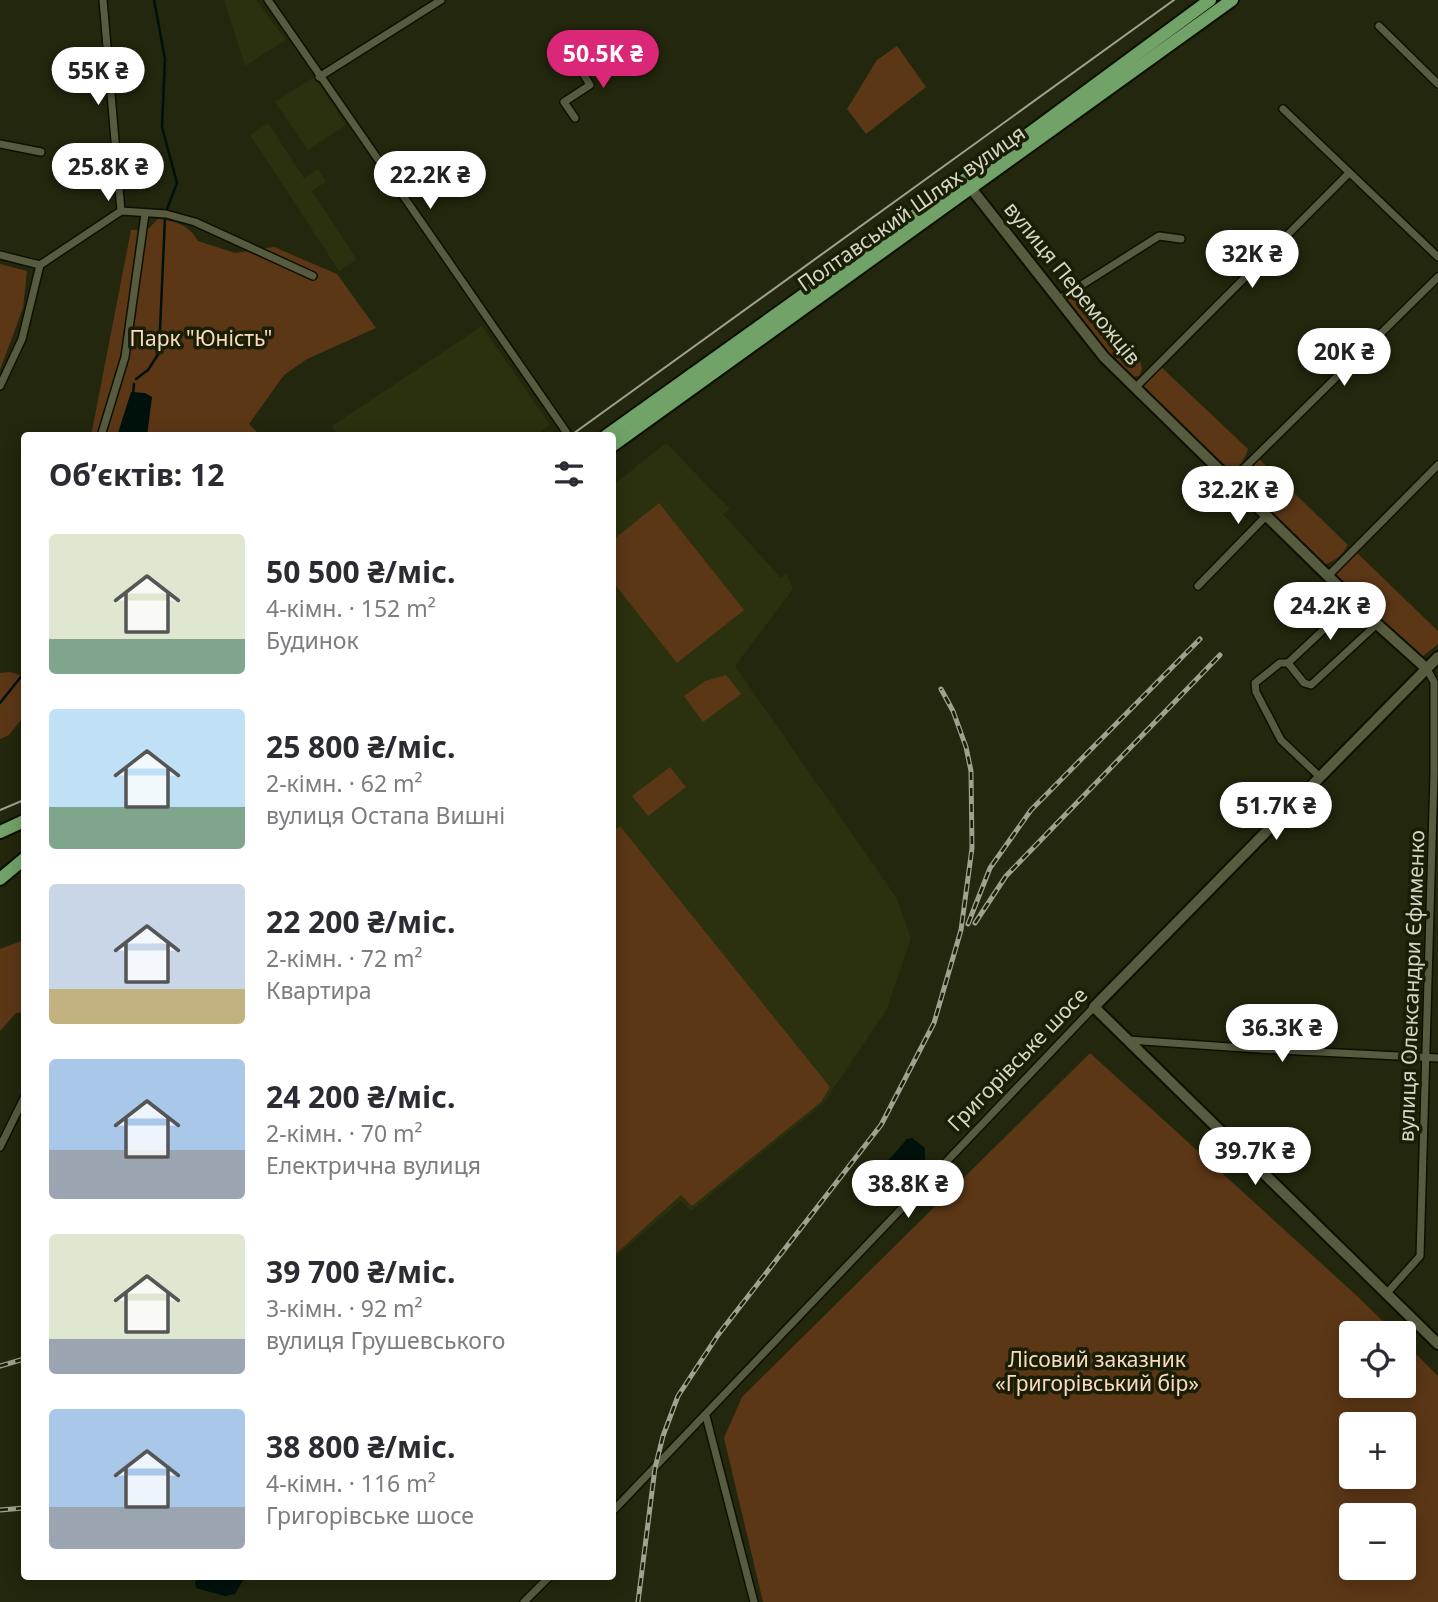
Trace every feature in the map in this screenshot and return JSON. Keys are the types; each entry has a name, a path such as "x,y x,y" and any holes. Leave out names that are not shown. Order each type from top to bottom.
{"main road":[{"name":"Полтавський Шлях вулиця","path":"616,443 968,184 1210,0"},
{"name":"Полтавський Шлях вулиця","path":"612,432 1231,0"},
{"path":"0,832 21,822"},
{"path":"0,879 21,862"}],"street":[{"path":"103,0 121,211"},
{"path":"268,0 566,432"},
{"path":"319,77 441,0"},
{"path":"1379,26 1438,84"},
{"path":"575,118 564,102 590,85 581,70"},
{"path":"1283,110 1438,257"},
{"path":"0,144 41,152"},
{"path":"1135,388 1349,173"},
{"name":"вулиця Переможців","path":"968,184 1104,357 1353,601 1427,669"},
{"path":"0,386 22,339 40,265 121,211 169,214 195,222 313,276"},
{"path":"102,432 125,357 145,214"},
{"path":"1058,300 1159,236 1181,239"},
{"path":"0,255 40,265"},
{"path":"1231,481 1438,277"},
{"path":"1328,576 1438,465"},
{"path":"1199,586 1267,515"},
{"path":"1319,776 1281,740 1255,687 1257,681 1280,663 1288,663 1353,601"},
{"path":"1288,663 1304,683 1311,685 1377,624"},
{"name":"Григорівське шосе","path":"616,1507 706,1416 870,1240 1094,1007 1438,657"},
{"name":"вулиця Олександри Єфименко","path":"1387,1293 1420,1256 1436,774 1434,682 1427,669"},
{"path":"1094,1007 1438,1344"},
{"path":"1128,1040 1438,1058"},
{"path":"0,1147 21,1104"},
{"path":"706,1416 754,1602"},
{"path":"524,1602 546,1580"}],"shaded area":[{"path":"224,0 256,0 286,40 245,66"},
{"path":"314,77 346,125 308,150 275,102"},
{"path":"268,123 304,178 318,169 326,182 312,191 357,259 339,271 250,135"},
{"path":"482,326 550,425 540,432 336,432 332,426"},
{"path":"131,392 145,393 152,397 148,432 118,432"},
{"path":"666,443 730,509 723,514 781,578 786,573 793,589 735,666 896,897 911,938 887,1009 823,1104 691,1211 681,1201 616,1256 616,483"},
{"path":"912,1138 925,1148 925,1160 881,1203 868,1189 868,1184 907,1139"},
{"path":"196,1580 243,1580 235,1594 225,1596 196,1588"}],"green space":[{"path":"897,46 926,87 866,134 847,109 877,60"},
{"name":"Парк \"Юність\"","path":"158,219 170,221 190,231 198,241 235,253 274,247 337,274 376,328 307,359 284,375 249,424 257,432 92,432 131,230 148,229"},
{"path":"0,264 27,271 23,308 0,370"},
{"path":"1072,291 1102,330 1140,360 1142,369 1139,376 1126,378 1058,300"},
{"path":"1158,364 1248,449 1237,468 1225,475 1142,395 1142,381"},
{"path":"1256,456 1348,545 1339,556 1319,566 1231,481"},
{"path":"659,503 744,610 677,663 616,586 616,538"},
{"path":"1354,550 1438,631 1438,644 1417,661 1328,576"},
{"path":"10,672 21,676 21,720 9,735 0,739 0,673"},
{"path":"726,675 741,694 703,722 684,696 705,681"},
{"path":"670,767 686,787 648,816 632,796"},
{"path":"620,826 830,1087 821,1102 692,1206 681,1195 616,1253 616,829"},
{"path":"21,941 21,1012 16,1013 0,1031 0,949"},
{"name":"Лісовий заказник «Григорівський бір»","path":"1090,1053 1383,1321 1339,1321 1339,1398 1416,1398 1416,1354 1438,1376 1438,1602 763,1602 724,1438 742,1397"}],"waterway":[{"path":"154,0 165,59 162,127 177,183 167,209"},
{"path":"136,379 148,370 159,353 165,217"},
{"path":"133,395 134,384"},
{"path":"0,703 21,677"}],"tram line":[{"path":"576,432 1174,0"},
{"path":"0,810 21,801"}],"railway":[{"path":"968,924 990,868 1031,810 1200,639"},
{"path":"975,923 1006,876 1220,655"},
{"path":"638,1602 655,1468 663,1436 678,1396 718,1335 881,1125 934,1023 961,930 972,848 971,771 966,747 953,711 941,689"},
{"path":"0,1366 21,1360"},
{"path":"0,1510 21,1508"}]}
